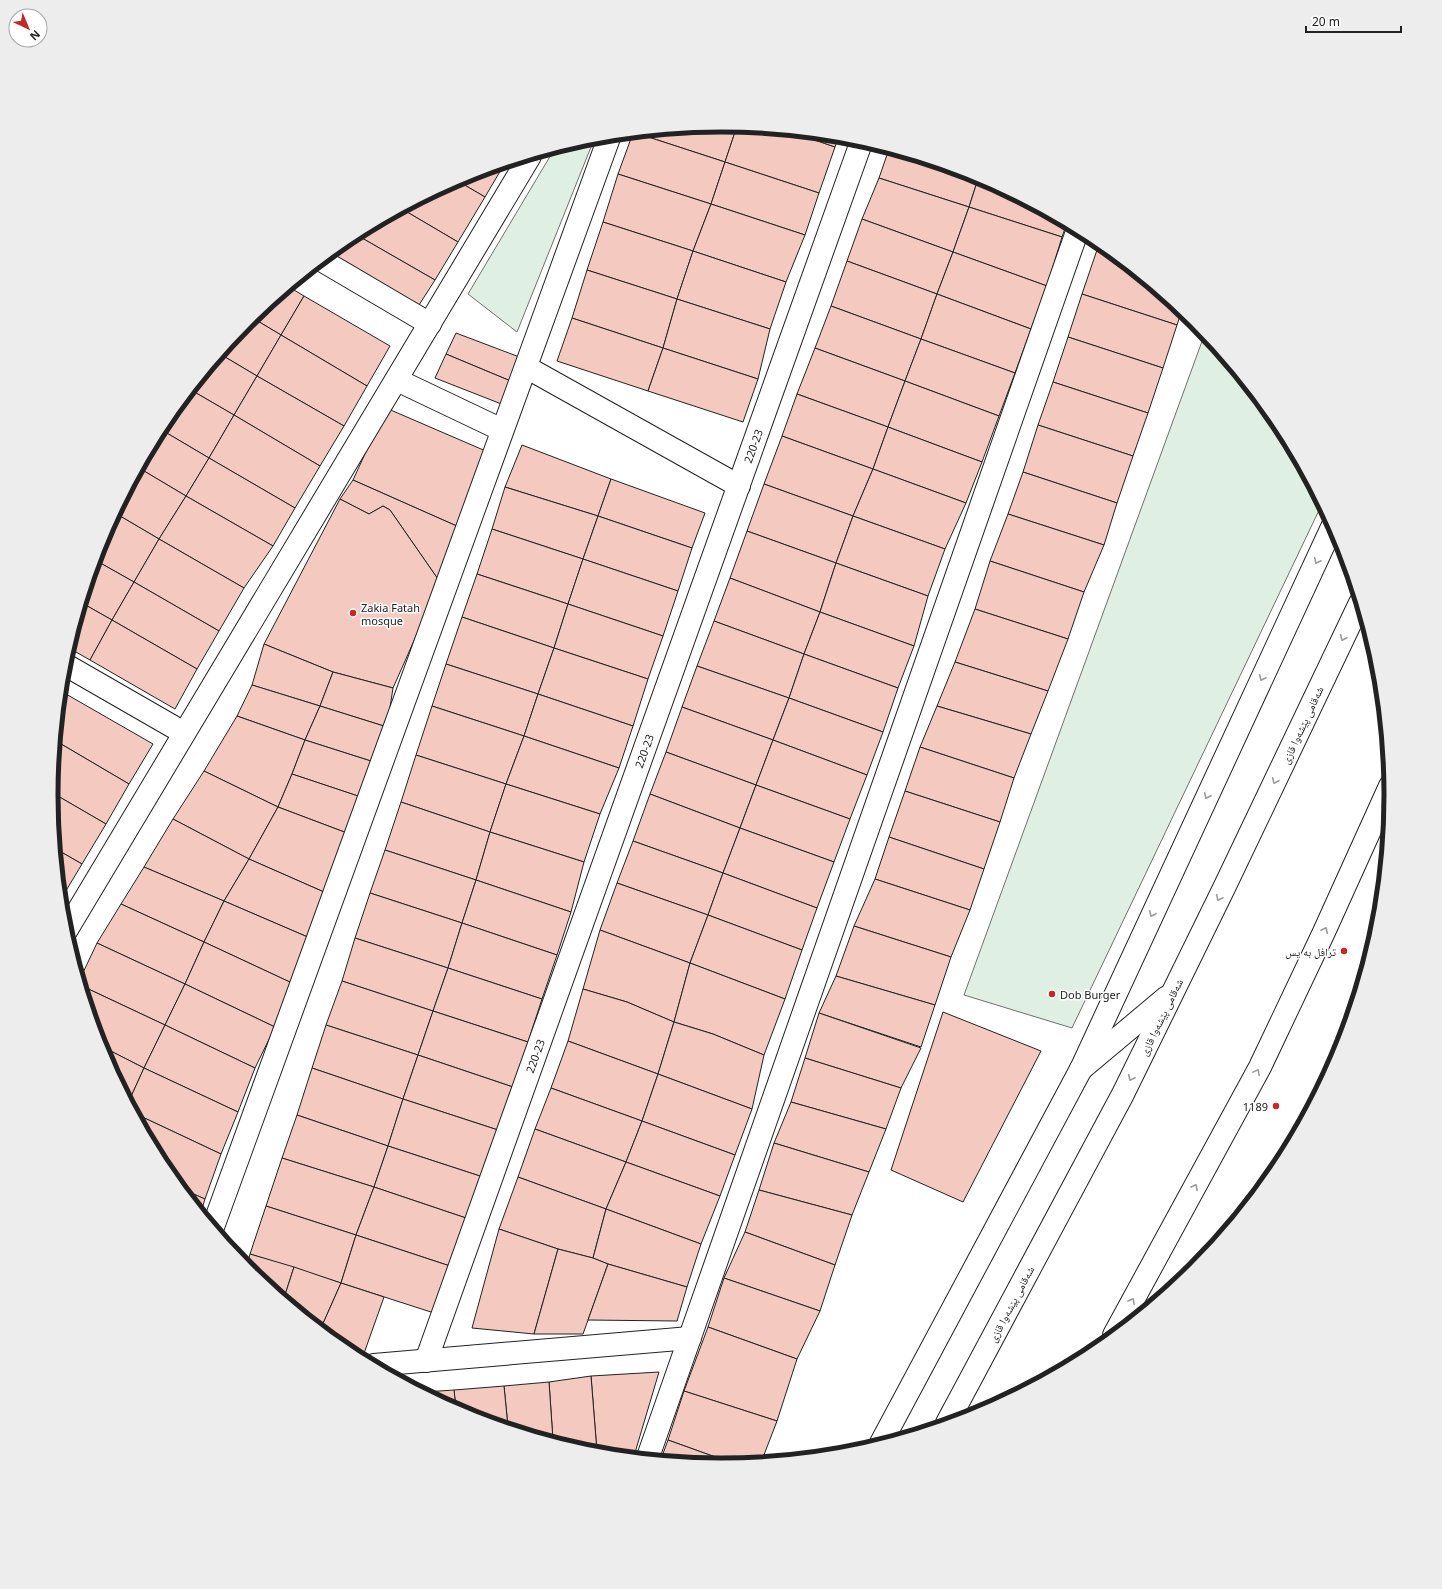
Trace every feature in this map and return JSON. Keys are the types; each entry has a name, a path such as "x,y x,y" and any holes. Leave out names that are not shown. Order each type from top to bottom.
{"main road":[{"path":"215,1222 608,141"},
{"name":"220-23","path":"426,1360 860,146"},
{"path":"71,923 527,161"},
{"path":"649,1453 1076,235"},
{"path":"326,263 430,324"},
{"path":"526,367 739,486"},
{"path":"397,380 502,430"},
{"path":"885,1437 1081,1069 1330,532"},
{"name":"شەقامی پێشەوا قازی","path":"951,1416 1123,1094 1357,609"},
{"path":"71,668 184,733"},
{"path":"1120,1323 1260,1067 1324,932 1384,800"},
{"path":"1081,1069 1173,992"},
{"path":"382,1364 690,1338"}],"green space":[{"path":"592,144 517,332 468,294 552,153"},
{"path":"1203,340 1247,391 1272,426 1295,463 1320,509 1072,1028 964,995"}],"building":[{"path":"735,132 725,162 645,136 678,133"},
{"path":"735,132 806,137 835,147 819,193 725,162"},
{"path":"645,136 725,162 711,204 618,174 631,137 634,137"},
{"path":"806,137 837,142 835,147"},
{"path":"888,153 934,167 977,183 969,207 879,178"},
{"path":"725,162 819,193 805,235 711,204"},
{"path":"501,169 485,197 463,184"},
{"path":"618,174 711,204 693,251 603,222"},
{"path":"879,178 969,207 953,252 862,219"},
{"path":"977,183 1014,200 1065,228 1062,237 969,207"},
{"path":"463,184 485,197 458,242 406,211"},
{"path":"711,204 805,235 786,282 693,251"},
{"path":"969,207 1062,237 1047,286 953,252"},
{"path":"406,211 458,242 435,280 361,238"},
{"path":"862,219 953,252 937,294 847,261"},
{"path":"603,222 693,251 677,299 587,270"},
{"path":"361,238 435,280 419,305 335,256"},
{"path":"1097,250 1125,269 1180,316 1177,325 1082,294"},
{"path":"693,251 786,282 770,329 677,299"},
{"path":"953,252 1047,286 1031,329 937,294"},
{"path":"847,261 937,294 921,339 831,306"},
{"path":"587,270 677,299 663,348 572,318"},
{"path":"292,289 304,296 281,335 257,321"},
{"path":"937,294 1031,329 1015,373 921,339"},
{"path":"1082,294 1177,325 1163,368 1068,337"},
{"path":"304,296 390,346 367,386 281,335"},
{"path":"677,299 770,329 758,379 663,348"},
{"path":"831,306 921,339 905,381 815,348"},
{"path":"572,318 663,348 648,391 557,361"},
{"path":"257,321 281,335 257,376 224,356"},
{"path":"456,333 522,358 513,382 446,354"},
{"path":"281,335 367,386 344,426 257,376"},
{"path":"1068,337 1163,368 1148,413 1053,382"},
{"path":"921,339 1015,373 999,416 905,381"},
{"path":"663,348 758,379 743,422 648,391"},
{"path":"815,348 905,381 888,427 797,394"},
{"path":"446,354 513,382 504,405 435,378"},
{"path":"224,356 257,376 234,415 194,392"},
{"path":"257,376 344,426 320,466 234,415"},
{"path":"905,381 999,416 982,462 888,427"},
{"path":"1053,382 1148,413 1133,456 1038,425"},
{"path":"194,392 234,415 209,458 166,433"},
{"path":"797,394 888,427 873,469 782,436"},
{"path":"386,408 488,452 459,527 353,480"},
{"path":"234,415 320,466 295,508 209,458"},
{"path":"1038,425 1133,456 1117,503 1023,472"},
{"path":"888,427 982,462 966,503 873,469"},
{"path":"166,433 209,458 186,496 143,470"},
{"path":"782,436 873,469 853,516 764,484"},
{"path":"522,445 611,479 598,516 505,487"},
{"path":"209,458 295,508 273,546 186,496"},
{"path":"873,469 966,503 945,549 853,516"},
{"path":"143,470 186,496 159,539 119,516"},
{"path":"1023,472 1117,503 1104,545 1008,514"},
{"path":"611,479 705,513 692,548 598,516"},
{"path":"353,480 459,527 440,582 390,510 383,506 369,514 340,499"},
{"path":"764,484 853,516 836,563 747,531"},
{"path":"505,487 598,516 583,559 492,529"},
{"path":"186,496 273,546 244,588 159,539"},
{"name":"Zakia Fatah mosque","path":"340,499 369,514 383,506 390,510 440,582 393,688 333,672 264,644"},
{"path":"1008,514 1104,545 1084,592 990,561"},
{"path":"119,516 159,539 134,582 100,563"},
{"path":"598,516 692,548 678,591 583,559"},
{"path":"853,516 945,549 928,596 836,563"},
{"path":"492,529 583,559 568,604 477,574"},
{"path":"747,531 836,563 820,612 730,578"},
{"path":"159,539 244,588 219,631 134,582"},
{"path":"583,559 678,591 663,636 568,604"},
{"path":"990,561 1084,592 1068,639 975,609"},
{"path":"100,563 134,582 112,620 86,605"},
{"path":"836,563 928,596 914,646 820,612"},
{"path":"477,574 568,604 554,648 462,617"},
{"path":"730,578 820,612 804,654 714,621"},
{"path":"134,582 219,631 197,669 112,620"},
{"path":"568,604 663,636 648,679 554,648"},
{"path":"86,605 112,620 90,660 74,651"},
{"path":"975,609 1068,639 1048,691 955,662"},
{"path":"820,612 914,646 898,688 804,654"},
{"path":"462,617 554,648 538,694 446,664"},
{"path":"112,620 197,669 175,709 90,660"},
{"path":"714,621 804,654 789,698 697,666"},
{"path":"264,644 333,672 320,706 252,685"},
{"path":"554,648 648,679 633,726 538,694"},
{"path":"804,654 898,688 883,732 789,698"},
{"path":"955,662 1048,691 1031,734 937,706"},
{"path":"446,664 538,694 524,736 432,706"},
{"path":"697,666 789,698 773,740 682,707"},
{"path":"333,672 393,688 387,727 320,706"},
{"path":"252,685 320,706 305,740 237,716"},
{"path":"66,694 153,744 129,784 60,743"},
{"path":"538,694 633,726 619,768 524,736"},
{"path":"789,698 883,732 867,775 773,740"},
{"path":"320,706 387,727 374,762 305,740"},
{"path":"432,706 524,736 506,784 416,755"},
{"path":"937,706 1031,734 1014,778 920,747"},
{"path":"682,707 773,740 756,785 666,752"},
{"path":"237,716 305,740 278,807 204,771"},
{"path":"524,736 619,768 600,814 506,784"},
{"path":"305,740 374,762 361,797 292,774"},
{"path":"773,740 867,775 850,819 756,785"},
{"path":"60,743 129,784 106,824 58,796"},
{"path":"920,747 1014,778 1000,822 905,791"},
{"path":"666,752 756,785 740,828 650,794"},
{"path":"416,755 506,784 490,832 401,802"},
{"path":"204,771 278,807 249,859 173,819"},
{"path":"292,774 361,797 347,833 278,807"},
{"path":"506,784 600,814 584,862 490,832"},
{"path":"756,785 850,819 834,862 740,828"},
{"path":"905,791 1000,822 984,869 889,837"},
{"path":"650,794 740,828 723,873 633,841"},
{"path":"58,796 106,824 82,864 61,852"},
{"path":"401,802 490,832 476,880 385,850"},
{"path":"278,807 347,833 324,892 249,859"},
{"path":"173,819 249,859 224,901 144,867"},
{"path":"740,828 834,862 817,908 723,873"},
{"path":"490,832 584,862 571,912 476,880"},
{"path":"889,837 984,869 970,910 875,879"},
{"path":"633,841 723,873 708,915 617,883"},
{"path":"385,850 476,880 462,923 370,893"},
{"path":"61,852 82,864 66,891"},
{"path":"249,859 324,892 310,938 224,901"},
{"path":"144,867 224,901 204,942 121,904"},
{"path":"723,873 817,908 802,950 708,915"},
{"path":"875,879 970,910 951,957 854,926"},
{"path":"476,880 571,912 557,955 462,923"},
{"path":"617,883 708,915 690,963 600,930"},
{"path":"370,893 462,923 448,968 355,938"},
{"path":"224,901 310,938 292,983 204,942"},
{"path":"121,904 204,942 185,984 97,943"},
{"path":"708,915 802,950 785,999 690,963"},
{"path":"462,923 557,955 542,999 448,968"},
{"path":"854,926 951,957 935,1005 836,976"},
{"path":"600,930 690,963 674,1022 627,1002 583,989"},
{"path":"355,938 448,968 433,1011 342,981"},
{"path":"204,942 292,983 275,1027 185,984"},
{"path":"97,943 185,984 165,1025 87,989 83,973"},
{"path":"690,963 785,999 764,1055 713,1034 674,1022"},
{"path":"448,968 542,999 528,1042 433,1011"},
{"path":"836,976 935,1005 921,1047 819,1013"},
{"path":"342,981 433,1011 418,1055 326,1025"},
{"path":"185,984 275,1027 255,1068 165,1025"},
{"path":"87,989 165,1025 144,1068 109,1050"},
{"path":"583,989 627,1002 674,1022 658,1074 568,1041"},
{"path":"433,1011 528,1042 513,1087 418,1055"},
{"path":"943,1012 1041,1051 963,1202 891,1170"},
{"path":"819,1013 921,1048 901,1088 805,1058"},
{"path":"674,1022 713,1034 764,1055 752,1109 658,1074"},
{"path":"165,1025 255,1068 238,1112 144,1068"},
{"path":"326,1025 418,1055 403,1099 312,1068"},
{"path":"568,1041 658,1074 642,1121 551,1088"},
{"path":"109,1050 144,1068 131,1097"},
{"path":"418,1055 513,1087 498,1130 403,1099"},
{"path":"805,1058 901,1088 886,1129 791,1102"},
{"path":"144,1068 238,1112 221,1154 142,1117 131,1097"},
{"path":"312,1068 403,1099 388,1146 297,1115"},
{"path":"658,1074 752,1109 735,1155 642,1121"},
{"path":"551,1088 642,1121 626,1162 535,1129"},
{"path":"403,1099 498,1130 483,1177 388,1146"},
{"path":"791,1102 886,1129 869,1172 774,1143"},
{"path":"297,1115 388,1146 374,1187 282,1158"},
{"path":"142,1117 221,1154 205,1199 192,1193 170,1163"},
{"path":"642,1121 735,1155 720,1196 626,1162"},
{"path":"535,1129 626,1162 606,1209 518,1177"},
{"path":"774,1143 869,1172 852,1215 759,1190"},
{"path":"388,1146 483,1177 469,1219 374,1187"},
{"path":"282,1158 374,1187 356,1235 266,1206"},
{"path":"626,1162 720,1196 701,1244 606,1209"},
{"path":"518,1177 606,1209 593,1258 558,1249 499,1229"},
{"path":"374,1187 469,1219 450,1266 356,1235"},
{"path":"759,1190 852,1215 835,1265 745,1232"},
{"path":"192,1193 205,1199 203,1207"},
{"path":"266,1206 356,1235 341,1283 250,1254"},
{"path":"606,1209 701,1244 687,1287 608,1264 593,1258"},
{"path":"499,1229 558,1249 534,1334 472,1328"},
{"path":"745,1232 835,1265 820,1311 724,1278"},
{"path":"356,1235 450,1266 434,1313 341,1283"},
{"path":"558,1249 593,1258 608,1264 583,1334 534,1334"},
{"path":"250,1254 294,1267 285,1294 252,1263 248,1259"},
{"path":"608,1264 687,1287 677,1321 588,1320"},
{"path":"294,1267 341,1283 323,1324 285,1294"},
{"path":"724,1278 820,1311 797,1359 708,1327"},
{"path":"341,1283 384,1297 364,1353 323,1324"},
{"path":"708,1327 797,1359 777,1421 684,1391"},
{"path":"659,1372 635,1452 597,1446 591,1376"},
{"path":"591,1376 597,1446 553,1436 549,1382"},
{"path":"549,1382 553,1436 507,1422 504,1386"},
{"path":"504,1386 507,1422 455,1402 454,1390"},
{"path":"454,1390 455,1402 433,1391"},
{"path":"684,1391 777,1421 764,1456 718,1458 668,1440"},
{"path":"668,1440 718,1458 678,1456 663,1455"}],"place":[{"name":"Zakia Fatah mosque","path":"353,613"},
{"name":"ترافل به يس","path":"1344,951"},
{"name":"Dob Burger","path":"1052,994"},
{"name":"1189","path":"1276,1106"}]}
